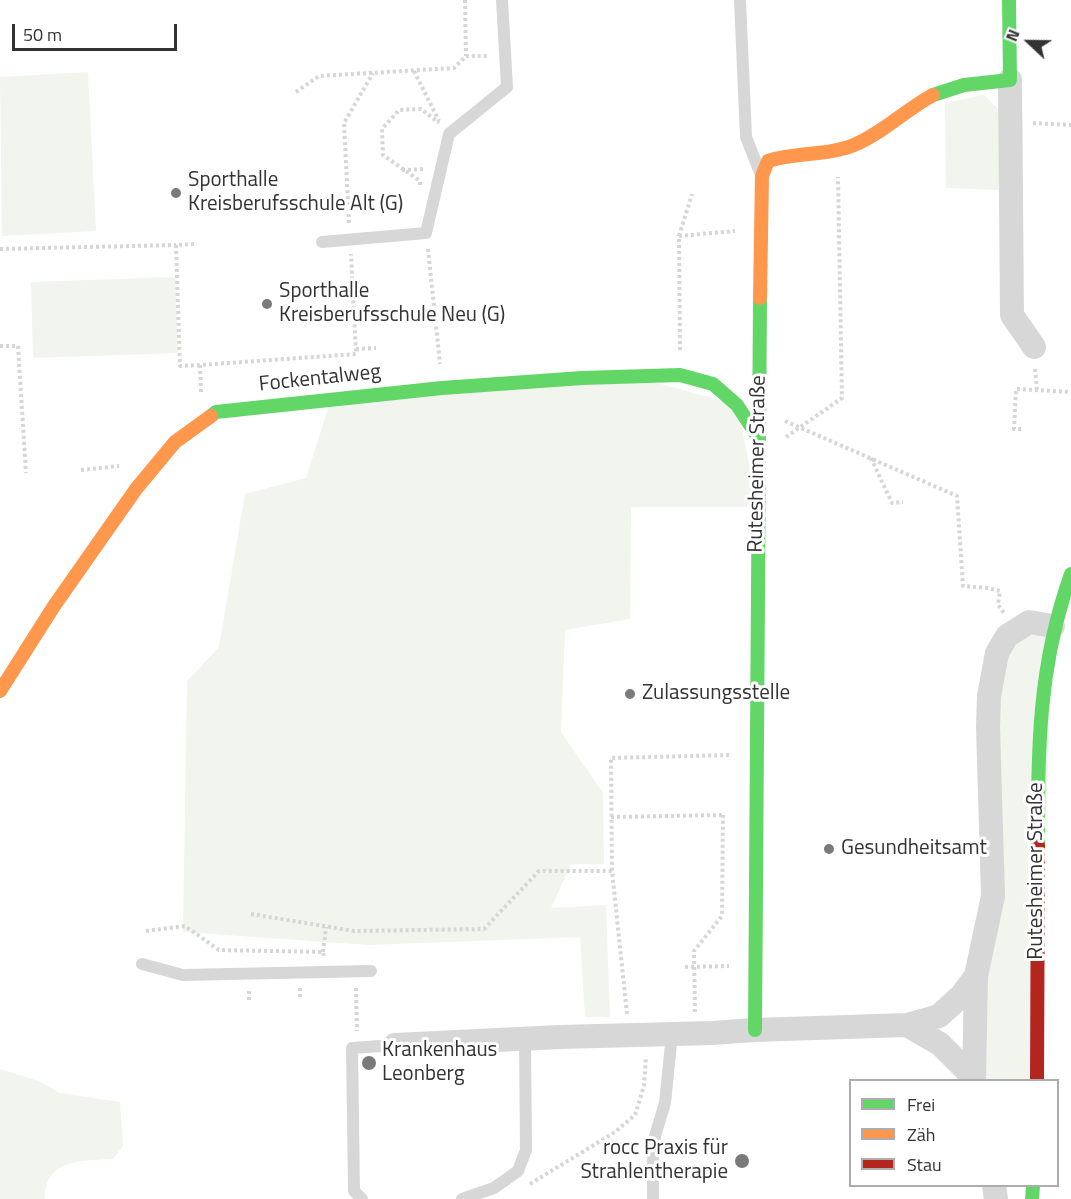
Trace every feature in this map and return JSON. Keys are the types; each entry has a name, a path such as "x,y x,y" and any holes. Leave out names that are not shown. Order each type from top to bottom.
{"street":[{"path":"1009,0 1012,315 1034,347"},
{"path":"762,176 768,161 781,156 854,146 880,132 935,94 962,84 1010,81"},
{"name":"Rutesheimer Straße","path":"755,1030 758,437 762,176"},
{"name":"Fockentalweg","path":"0,691 54,606 136,489 175,442 216,411 442,388 582,378 680,375 713,384 737,405 758,437"},
{"name":"Rutesheimer Straße","path":"1037,1079 1040,698 1053,626 1071,574"},
{"name":"Rutesheimer Straße","path":"973,1079 976,976 993,896 988,727 997,653 1006,636 1029,622 1053,626"},
{"name":"Rutesheimer Straße","path":"395,1046 907,1025 939,1016 961,996 976,976"},
{"name":"Rutesheimer Straße","path":"907,1025 940,1044 973,1079"}],"lane":[{"path":"322,242 426,233 449,134 507,87 502,0"},
{"path":"740,0 746,137 762,176"},
{"path":"142,964 183,975 324,970 371,971"},
{"path":"653,1199 653,1151 665,1103 672,1034"},
{"path":"462,1199 494,1188 518,1171 526,1150 525,1039"},
{"name":"Rutesheimer Straße","path":"362,1199 354,1191 352,1048 395,1046"}],"path":[{"path":"296,92 319,76 454,68 466,56 465,0"},
{"path":"466,56 505,57"},
{"path":"414,71 441,124 449,134"},
{"path":"344,123 374,73"},
{"path":"1010,122 1071,125"},
{"path":"758,457 842,398 837,150"},
{"path":"680,375 679,236 692,194"},
{"path":"679,236 761,228"},
{"path":"0,249 194,244"},
{"path":"176,245 180,366 356,352 376,348"},
{"path":"0,346 18,346 26,473"},
{"path":"200,365 200,384"},
{"path":"1021,429 1014,429 1016,388 1071,392"},
{"path":"759,411 801,427 957,496 963,586 1000,591 998,606"},
{"path":"870,458 891,503 903,502"},
{"path":"81,470 99,469"},
{"path":"526,1187 615,1132 635,1115 644,1086 639,1035 612,871 611,758 756,754"},
{"path":"695,1034 694,951 722,916 723,815"},
{"path":"611,817 756,815"},
{"path":"251,914 354,931 484,929 539,871 612,871"},
{"path":"146,932 186,926 219,950 323,952"},
{"path":"324,970 323,952 326,927"},
{"path":"685,967 755,965"},
{"path":"357,1005 357,1032"}],"shaded area":[{"path":"88,72 96,231 2,236 0,77"},
{"path":"984,95 1000,111 999,190 946,188 945,103"},
{"path":"175,277 178,353 33,358 31,282"},
{"path":"632,376 737,405 758,507 631,507 630,619 565,630 561,732 603,793 604,864 571,864 551,908 606,905 610,1017 585,1017 580,937 369,945 183,932 187,681 219,647 245,494 306,478 331,399"},
{"path":"1053,626 1037,1079 974,1079 993,896 988,727 1007,636"},
{"path":"0,1069 39,1081 60,1093 120,1102 123,1146 113,1159 67,1164 58,1169 46,1186 45,1199 0,1199"}],"traffic: fast":[{"path":"933,95 964,85 1010,80 1009,0"},
{"path":"755,1030 760,298"},
{"path":"211,416 216,412 442,388 582,378 680,375 713,384 737,405 758,437"},
{"path":"1038,845 1040,741 1046,675 1060,608 1071,574"},
{"path":"1032,1199 1033,1187"}],"traffic: slow":[{"path":"760,298 762,176 768,161 833,151 854,145 875,134 933,95"},
{"path":"0,691 54,606 136,489 175,442 211,416"}],"traffic: jam":[{"path":"1037,1079 1038,845"}],"place":[{"name":"Sporthalle Kreisberufsschule Alt (G)","path":"176,193"},
{"name":"Sporthalle Kreisberufsschule Neu (G)","path":"267,304"},
{"name":"Zulassungsstelle","path":"630,694"},
{"name":"Gesundheitsamt","path":"829,849"},
{"name":"Krankenhaus Leonberg","path":"369,1063"},
{"name":"rocc Praxis für Strahlentherapie","path":"742,1161"}]}
